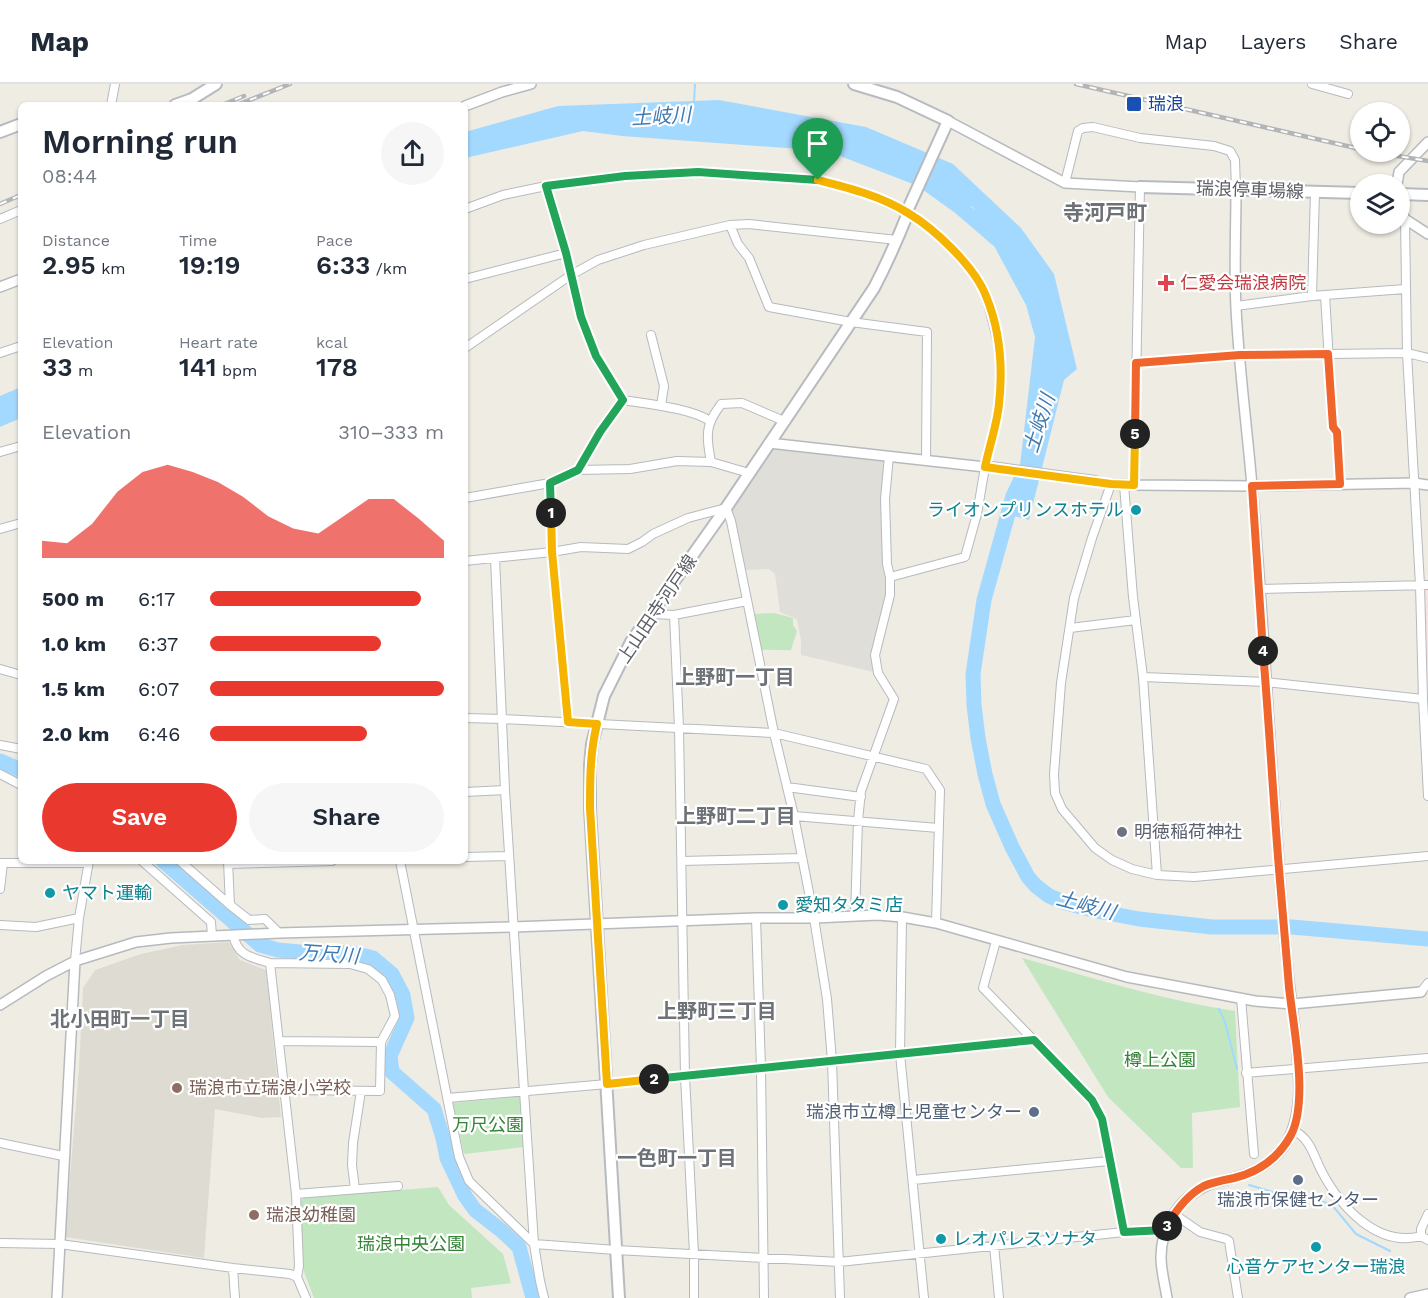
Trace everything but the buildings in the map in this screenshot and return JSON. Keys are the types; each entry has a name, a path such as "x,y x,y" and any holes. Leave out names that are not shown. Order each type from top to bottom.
{"main road":[{"path":"184,102 216,84"},
{"path":"854,84 897,97 948,121"},
{"name":"上山田寺河戸線","path":"619,1298 590,808 592,744 604,696 631,642 726,508 882,274 948,121"},
{"path":"0,132 18,125"},
{"name":"瑞浪停車場線","path":"1140,187 1350,193"},
{"path":"1410,194 1428,195"}],"street":[{"path":"112,102 115,84"},
{"path":"468,105 531,84"},
{"path":"1312,84 1348,94"},
{"path":"948,121 1065,183 1140,187 1136,363 1129,485 1136,620 1143,677 1157,875"},
{"path":"1065,183 1078,131 1083,128 1093,127 1140,138 1214,146 1230,150 1235,160 1236,306 1252,486 1280,884 1299,1069 1298,1114 1293,1130 1282,1149 1268,1163 1244,1175 1203,1187 1192,1194 1174,1214 1165,1230 1161,1259 1167,1298"},
{"path":"1399,174 1428,142"},
{"path":"468,208 503,195 546,186 625,176 698,172 818,180 870,195 908,211 936,233 967,264 986,295 1000,351 999,407 988,467 965,556 890,577"},
{"path":"546,186 566,253 581,317 596,356 623,400 661,406 711,421"},
{"path":"1312,296 1315,192"},
{"path":"0,219 18,211"},
{"path":"1410,221 1428,234"},
{"path":"468,346 571,275 598,260 644,245 730,225 749,224 897,240"},
{"path":"730,225 738,244 749,258 769,308 927,332 926,460"},
{"path":"1403,234 1414,483 1424,585 1423,699 1428,796"},
{"path":"468,278 566,253"},
{"path":"0,287 18,280"},
{"path":"1236,306 1312,296 1405,289"},
{"path":"1325,295 1333,427 1337,432 1340,484"},
{"path":"651,336 664,386 661,406"},
{"path":"0,353 18,347"},
{"path":"1136,363 1240,355 1407,352 1428,358"},
{"path":"578,470 600,432 623,400"},
{"path":"711,462 708,448 709,426 721,404 742,403 784,420"},
{"path":"770,443 988,467 1111,484 1252,486 1428,484"},
{"path":"0,452 18,447"},
{"path":"855,915 861,797 894,699 878,673 875,655 890,595 885,499 889,456"},
{"path":"468,497 550,483 578,470 630,469 677,461 711,462 749,473"},
{"path":"550,483 552,552 568,722"},
{"path":"1111,484 1074,598 1060,694 1054,774 1055,794 1062,809 1095,848 1112,860 1132,869 1157,875 1194,878 1428,856"},
{"path":"468,561 581,547 628,549 653,534 688,518 726,508 731,521 774,733 794,816 827,999 832,1061 840,1298"},
{"path":"0,529 18,524"},
{"path":"495,558 513,927 534,1244 544,1298"},
{"path":"1259,589 1424,585"},
{"path":"652,614 674,615 747,601"},
{"path":"674,615 679,728 685,1076 694,1298"},
{"path":"1070,628 1136,620"},
{"path":"0,669 18,674"},
{"path":"1143,677 1266,682 1423,699"},
{"path":"468,718 774,733 926,770 940,790 936,923"},
{"path":"0,745 18,748"},
{"path":"0,774 18,783"},
{"path":"787,787 861,797"},
{"path":"468,792 506,790"},
{"path":"794,816 938,828"},
{"path":"468,857 509,855"},
{"path":"682,861 802,858"},
{"path":"0,889 2,863 18,863"},
{"path":"57,1298 75,961 79,918 89,864"},
{"path":"145,864 211,922 212,936"},
{"path":"183,864 249,920 265,919 279,933"},
{"path":"228,864 230,906"},
{"path":"401,864 459,1157 469,1181 534,1244 839,1262 1124,1232 1165,1230"},
{"path":"0,1005 75,961 136,942 171,938 233,934 855,915 902,917 936,923 1127,977 1241,998 1292,1004 1424,993 1428,984"},
{"path":"902,917 900,1054 924,1298"},
{"path":"0,925 36,927 79,918"},
{"path":"756,918 765,1298"},
{"path":"233,934 236,946 247,956 270,963 350,964 368,969 382,980 390,995 395,1016 381,1042 380,1091 285,1090"},
{"path":"996,941 983,988 1092,1100 1102,1119 1124,1232"},
{"path":"270,963 296,1194 299,1266 297,1277 306,1298"},
{"path":"1241,998 1254,1154"},
{"path":"448,1098 1034,1040"},
{"path":"279,1041 381,1042"},
{"path":"1246,1073 1428,1058"},
{"path":"355,1190 352,1165 353,1143 361,1091"},
{"path":"1293,1130 1307,1139 1322,1172 1346,1207 1380,1233 1409,1239 1424,1238 1421,1229 1428,1214"},
{"path":"0,1143 63,1156"},
{"path":"913,1180 1109,1161"},
{"path":"296,1194 398,1186"},
{"path":"1174,1214 1200,1232 1229,1241 1238,1298"},
{"path":"0,1243 60,1244 290,1274 297,1277"},
{"path":"994,1245 999,1298"},
{"path":"233,1268 235,1298"},
{"path":"1410,1298 1428,1294"}],"shaded area":[{"path":"769,443 889,456 885,499 890,577 873,653 878,673 801,655 797,619 780,612 775,574 769,569 741,570 726,508"},
{"path":"1424,589 1428,589 1428,736"},
{"name":"瑞浪市立瑞浪小学校","path":"229,942 240,960 266,970 281,1117 262,1118 215,1109 204,1258 65,1237 83,988 95,970 141,954 183,945"}],"green space":[{"path":"774,613 793,618 793,625 797,631 791,650 762,650 753,614"},
{"name":"樽上公園","path":"1022,958 1155,995 1235,1011 1240,1107 1192,1113 1193,1168 1181,1168 1108,1097"},
{"name":"万尺公園","path":"521,1096 524,1147 464,1154 453,1103"},
{"name":"瑞浪中央公園","path":"438,1187 449,1205 503,1254 511,1283 471,1288 472,1298 314,1298 304,1272 300,1201 304,1198"}],"water":[{"path":"719,100 866,127 953,164 1021,228 1054,274 1077,369 1064,380 1029,520 1014,516 1035,337 1026,305 973,207 827,151 583,131 468,157 468,131 558,106"},
{"path":"18,388 18,419 0,427 0,396"}],"waterway":[{"path":"694,102 695,84"},
{"name":"土岐川","path":"929,185 961,208 997,239"},
{"name":"土岐川","path":"1026,469 1013,496 984,600 973,674 978,738 993,804 1028,877 1049,896 1066,903 1139,919 1212,927 1292,927 1428,939"},
{"name":"万尺川","path":"0,761 18,769"},
{"name":"万尺川","path":"166,864 260,945 278,950 311,953 353,953 373,958 392,974 403,995 407,1018 390,1056 392,1072 434,1109 447,1158 465,1196 475,1210 519,1247 533,1298"},
{"path":"1219,1009 1225,1022 1237,1069"},
{"path":"1249,1185 1286,1196 1288,1194 1304,1195 1332,1205 1356,1234 1390,1251"}],"railway":[{"path":"245,102 290,84"},
{"path":"1076,84 1350,147"},
{"path":"229,102 244,96"},
{"path":"1410,158 1428,161"},
{"path":"0,204 18,196"}],"place":[{"name":"瑞浪","path":"1134,104"},
{"name":"仁愛会瑞浪病院","path":"1166,283"},
{"name":"ライオンプリンスホテル","path":"1136,510"},
{"name":"明徳稲荷神社","path":"1122,832"},
{"name":"ヤマト運輸","path":"50,893"},
{"name":"愛知タタミ店","path":"783,905"},
{"name":"瑞浪市立瑞浪小学校","path":"177,1088"},
{"name":"瑞浪市立樽上児童センター","path":"1034,1112"},
{"name":"瑞浪市保健センター","path":"1298,1180"},
{"name":"瑞浪幼稚園","path":"254,1215"},
{"name":"レオパレスソナタ","path":"941,1239"},
{"name":"心音ケアセンター瑞浪","path":"1316,1247"}],"district":[{"name":"寺河戸町","path":"1105,213"},
{"name":"上野町一丁目","path":"735,677"},
{"name":"上野町二丁目","path":"736,816"},
{"name":"上野町三丁目","path":"717,1011"},
{"name":"北小田町一丁目","path":"120,1019"},
{"name":"一色町一丁目","path":"677,1158"}],"route":[{"path":"698,172 818,180 870,195 908,213 936,233 967,264 986,295 1000,351 1001,374 999,407 985,467 1134,485 1136,363 1240,355 1328,354 1340,484 1252,486 1279,870 1299,1069 1298,1114 1289,1138 1268,1163 1244,1175 1203,1187 1192,1194 1174,1214 1165,1230 1124,1232 1102,1119 1092,1100 1034,1040 607,1084 590,808 590,765 597,724 568,722 552,552 550,483 578,470 600,432 623,400 596,356 581,317 566,253 546,186 625,176 698,172"}]}
